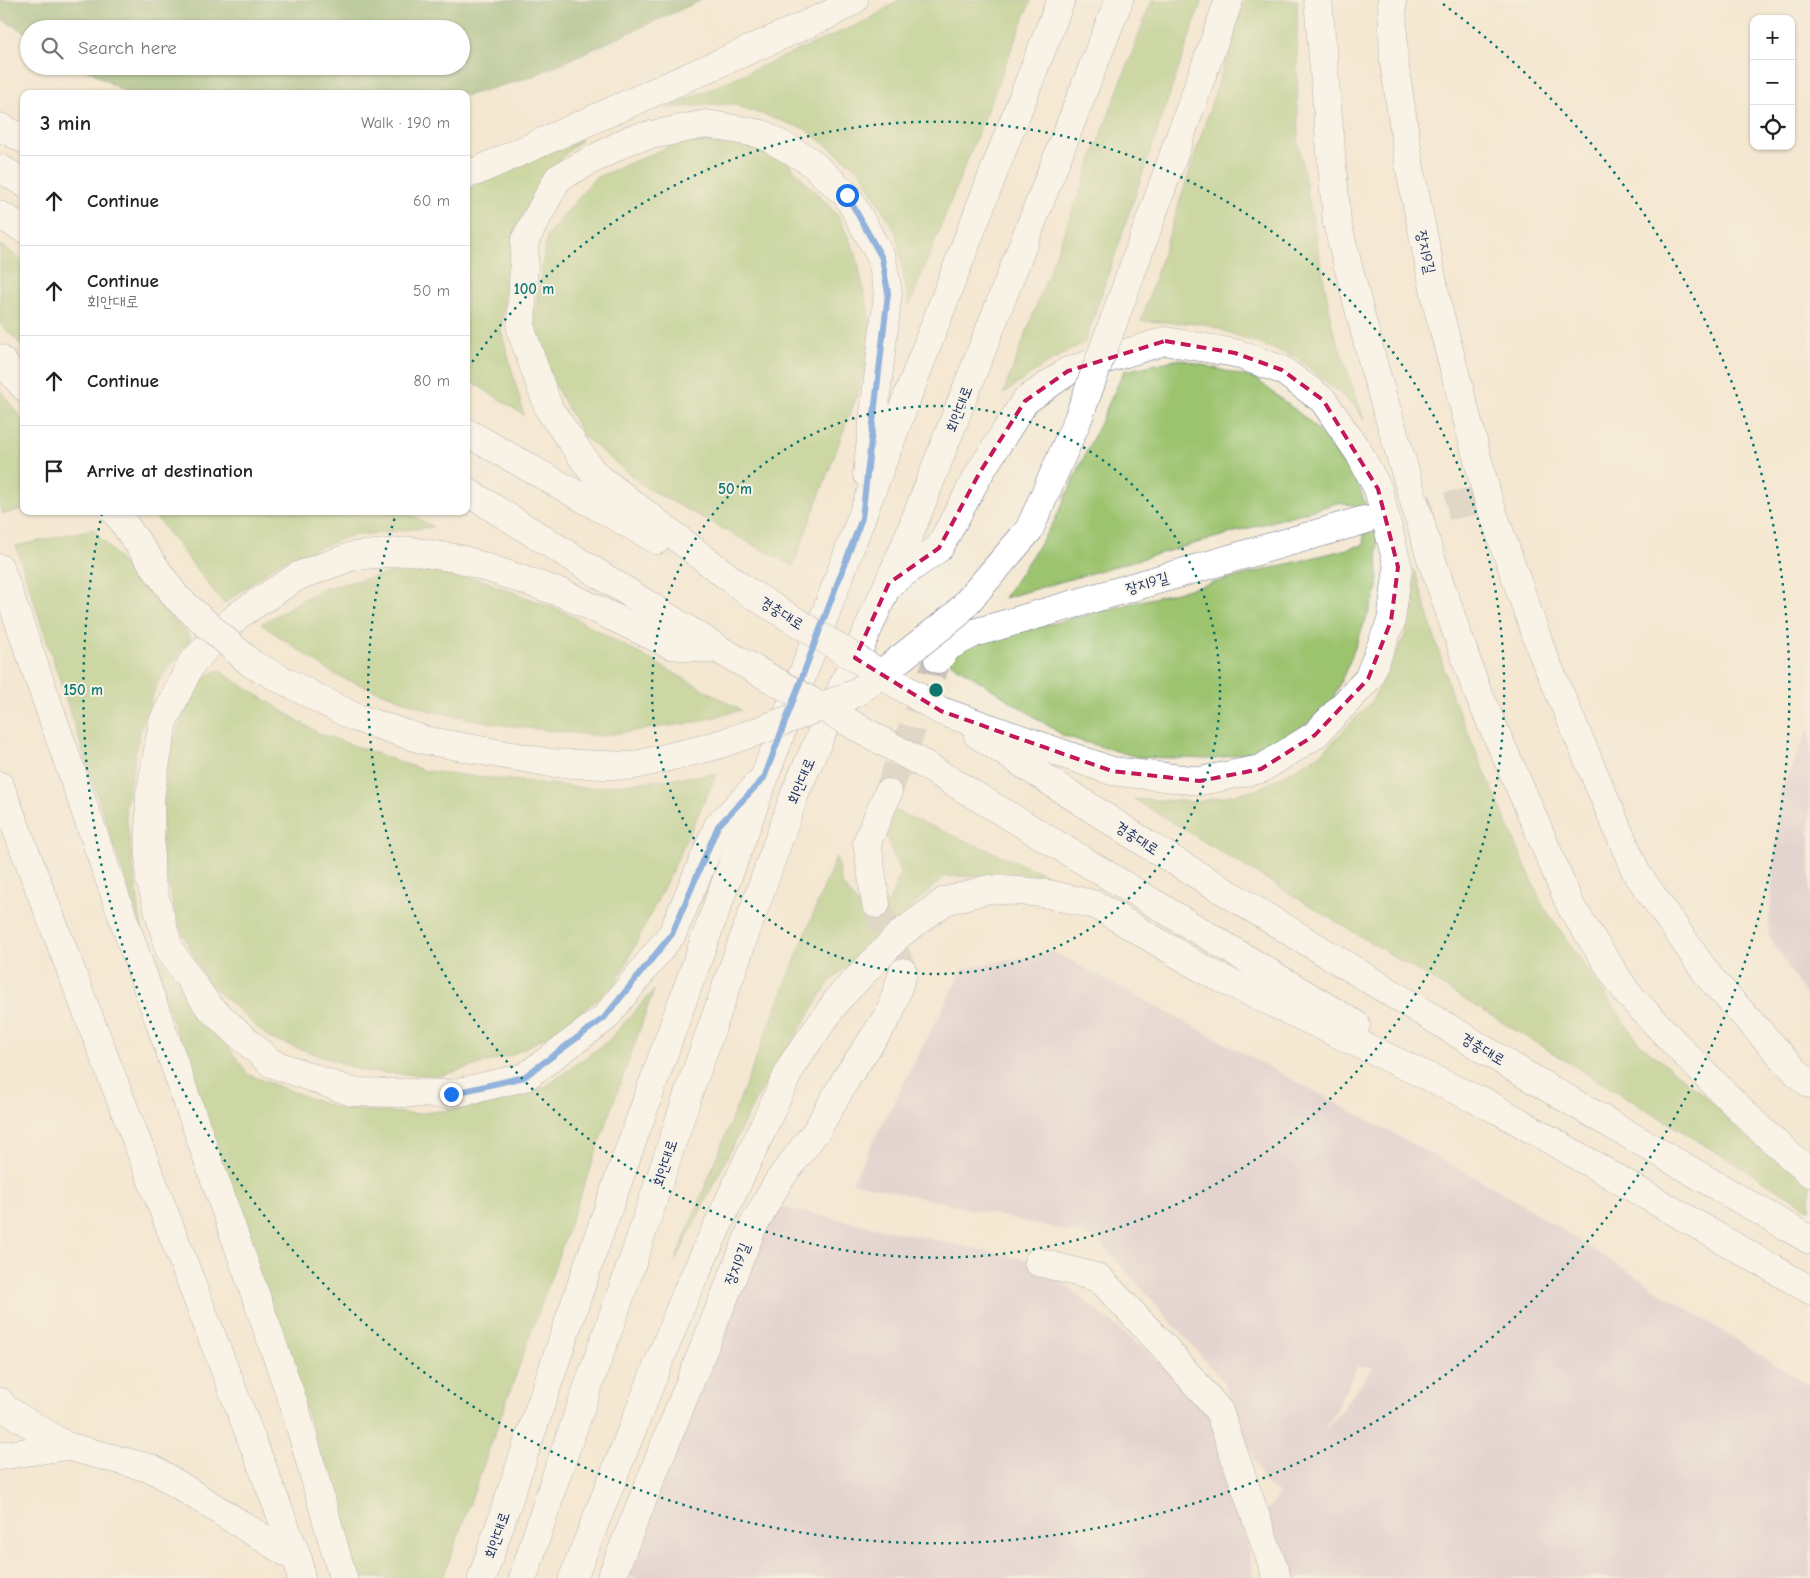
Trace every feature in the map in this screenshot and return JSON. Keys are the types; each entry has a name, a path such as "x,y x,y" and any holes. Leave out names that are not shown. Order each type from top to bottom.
{"main road":[{"path":"470,172 823,17 854,0"},
{"name":"회안대로","path":"482,1578 585,1275 764,778 959,260 1061,0"},
{"name":"회안대로","path":"523,1578 554,1482 633,1260 691,1086 796,791 904,548 1119,0"},
{"path":"118,515 176,597 252,664 354,716 424,740 551,763 631,766 711,747 764,729 856,692 956,615 1029,530 1078,419 1229,0"},
{"path":"1318,0 1337,223 1374,367 1421,527 1477,691 1571,907 1626,993 1759,1128 1810,1173"},
{"name":"장지9길","path":"1392,0 1394,62 1411,175 1438,308 1488,499 1542,652 1636,872 1710,978 1800,1076 1810,1084"},
{"path":"745,590 594,474 549,409 521,330 524,240 558,178 631,139 706,124 762,134 808,160 847,195 882,258 888,293 862,518"},
{"path":"0,127 20,137"},
{"path":"0,168 20,180"},
{"path":"0,215 20,227"},
{"path":"889,583 939,548 980,472 1025,401 1068,371 1165,340 1235,352 1282,370 1323,400 1359,454 1378,489 1398,567 1391,621 1368,679 1315,735 1261,769 1200,781 1112,771 941,711"},
{"name":"경충대로","path":"470,434 745,590 941,711 1150,846 1526,1075 1810,1240"},
{"path":"470,494 720,650 922,764 1496,1110 1810,1290"},
{"name":"장지9길","path":"938,659 949,646 974,633 1364,520"},
{"path":"720,650 672,645 565,594 461,559 411,551 353,556 298,576 237,616 191,664 163,722 150,795 150,879 169,949 209,1007 271,1064 352,1092 451,1094 524,1077 604,1018 672,934 718,826 764,778"},
{"path":"0,568 294,1405 343,1578"},
{"path":"0,786 7,829 300,1569"},
{"path":"876,904 867,842 888,794"},
{"path":"573,1578 686,1294 793,1064 838,998 900,934 945,901 990,889 1043,892 1096,905 1208,972 1496,1110"},
{"name":"장지9길","path":"611,1578 753,1226 779,1180 817,1130 847,1077 889,1015 903,972"},
{"path":"1038,1262 1099,1278 1165,1348 1219,1411 1277,1578"},
{"path":"0,1402 4,1408 66,1446 153,1469 300,1569"},
{"path":"0,1456 66,1446"}],"highlighted area":[{"path":"1165,341 1235,353 1282,370 1323,400 1378,489 1398,567 1391,621 1368,679 1315,735 1261,769 1200,781 1112,771 941,711 855,658 889,583 939,548 980,472 1025,401 1068,371"}],"shaded area":[{"path":"1810,726 1810,1003 1768,934 1780,792"},
{"path":"1053,951 1502,1192 1810,1386 1810,1578 1276,1578 1258,1523 1279,1494 1263,1482 1223,1381 1097,1238 852,1182 963,969","holes":["1357,1367 1373,1367 1324,1433"]},
{"path":"767,1204 1038,1262 1219,1411 1254,1578 619,1578"}],"green space":[{"path":"0,0 702,0 531,77 470,95 470,90 121,90 96,75 470,75 470,20 20,20 20,30 0,18"},
{"path":"899,0 1031,0 909,306 896,233 860,171 805,129 732,104 666,108 868,20"},
{"path":"1152,0 1202,0 1085,342 1043,366 1003,394"},
{"path":"1245,0 1297,0 1298,141 1333,329 1364,420 1357,408 1296,357 1205,324 1141,321"},
{"path":"582,139 543,175 512,237 501,330 524,415 470,381 470,187"},
{"path":"731,141 785,160 838,216 856,254 870,320 866,371 793,566 648,489 583,436 551,378 534,317 547,236 595,178 680,142"},
{"path":"0,245 20,258 20,344 0,324"},
{"path":"1180,359 1256,379 1309,421 1353,470 1377,537 1378,588 1349,663 1329,707 1279,746 1215,759 1137,757 1064,736 947,660 963,646 1363,545 1364,534 1354,505 1337,503 1004,598 1054,522 1124,371"},
{"path":"0,390 20,417 20,510 3,514 0,507"},
{"path":"154,515 412,515 433,527 350,536 278,563 224,604"},
{"path":"93,529 191,638 157,684 139,735 125,809 143,935 16,546"},
{"path":"421,566 481,580 560,610 741,710 697,722 599,736 503,725 431,711 335,675 261,624 321,589"},
{"path":"1415,571 1452,696 1543,906 1639,1043 1810,1181 1810,1209 1134,799 1197,802 1259,789 1321,754 1372,701 1406,633"},
{"path":"218,670 318,733 426,771 586,788 717,774 616,984 563,1027 512,1055 439,1076 367,1072 269,1038 206,981 177,922 161,855 167,757 198,681"},
{"path":"893,810 1085,891 1021,874 944,877 830,981 755,1101 675,1262 836,857 842,884 861,909 889,903 900,873 884,828"},
{"path":"143,935 249,1075 336,1108 414,1114 490,1105 545,1087 608,1041 654,990 443,1578 356,1578 342,1516"}],"tunnel":[{"path":"1364,520 1488,499"},
{"path":"888,793 938,659"},
{"path":"876,904 903,972"}],"route":[{"path":"451,1094 524,1077 604,1018 672,934 718,826 764,778 862,518 888,293 882,258 847,195"}]}
